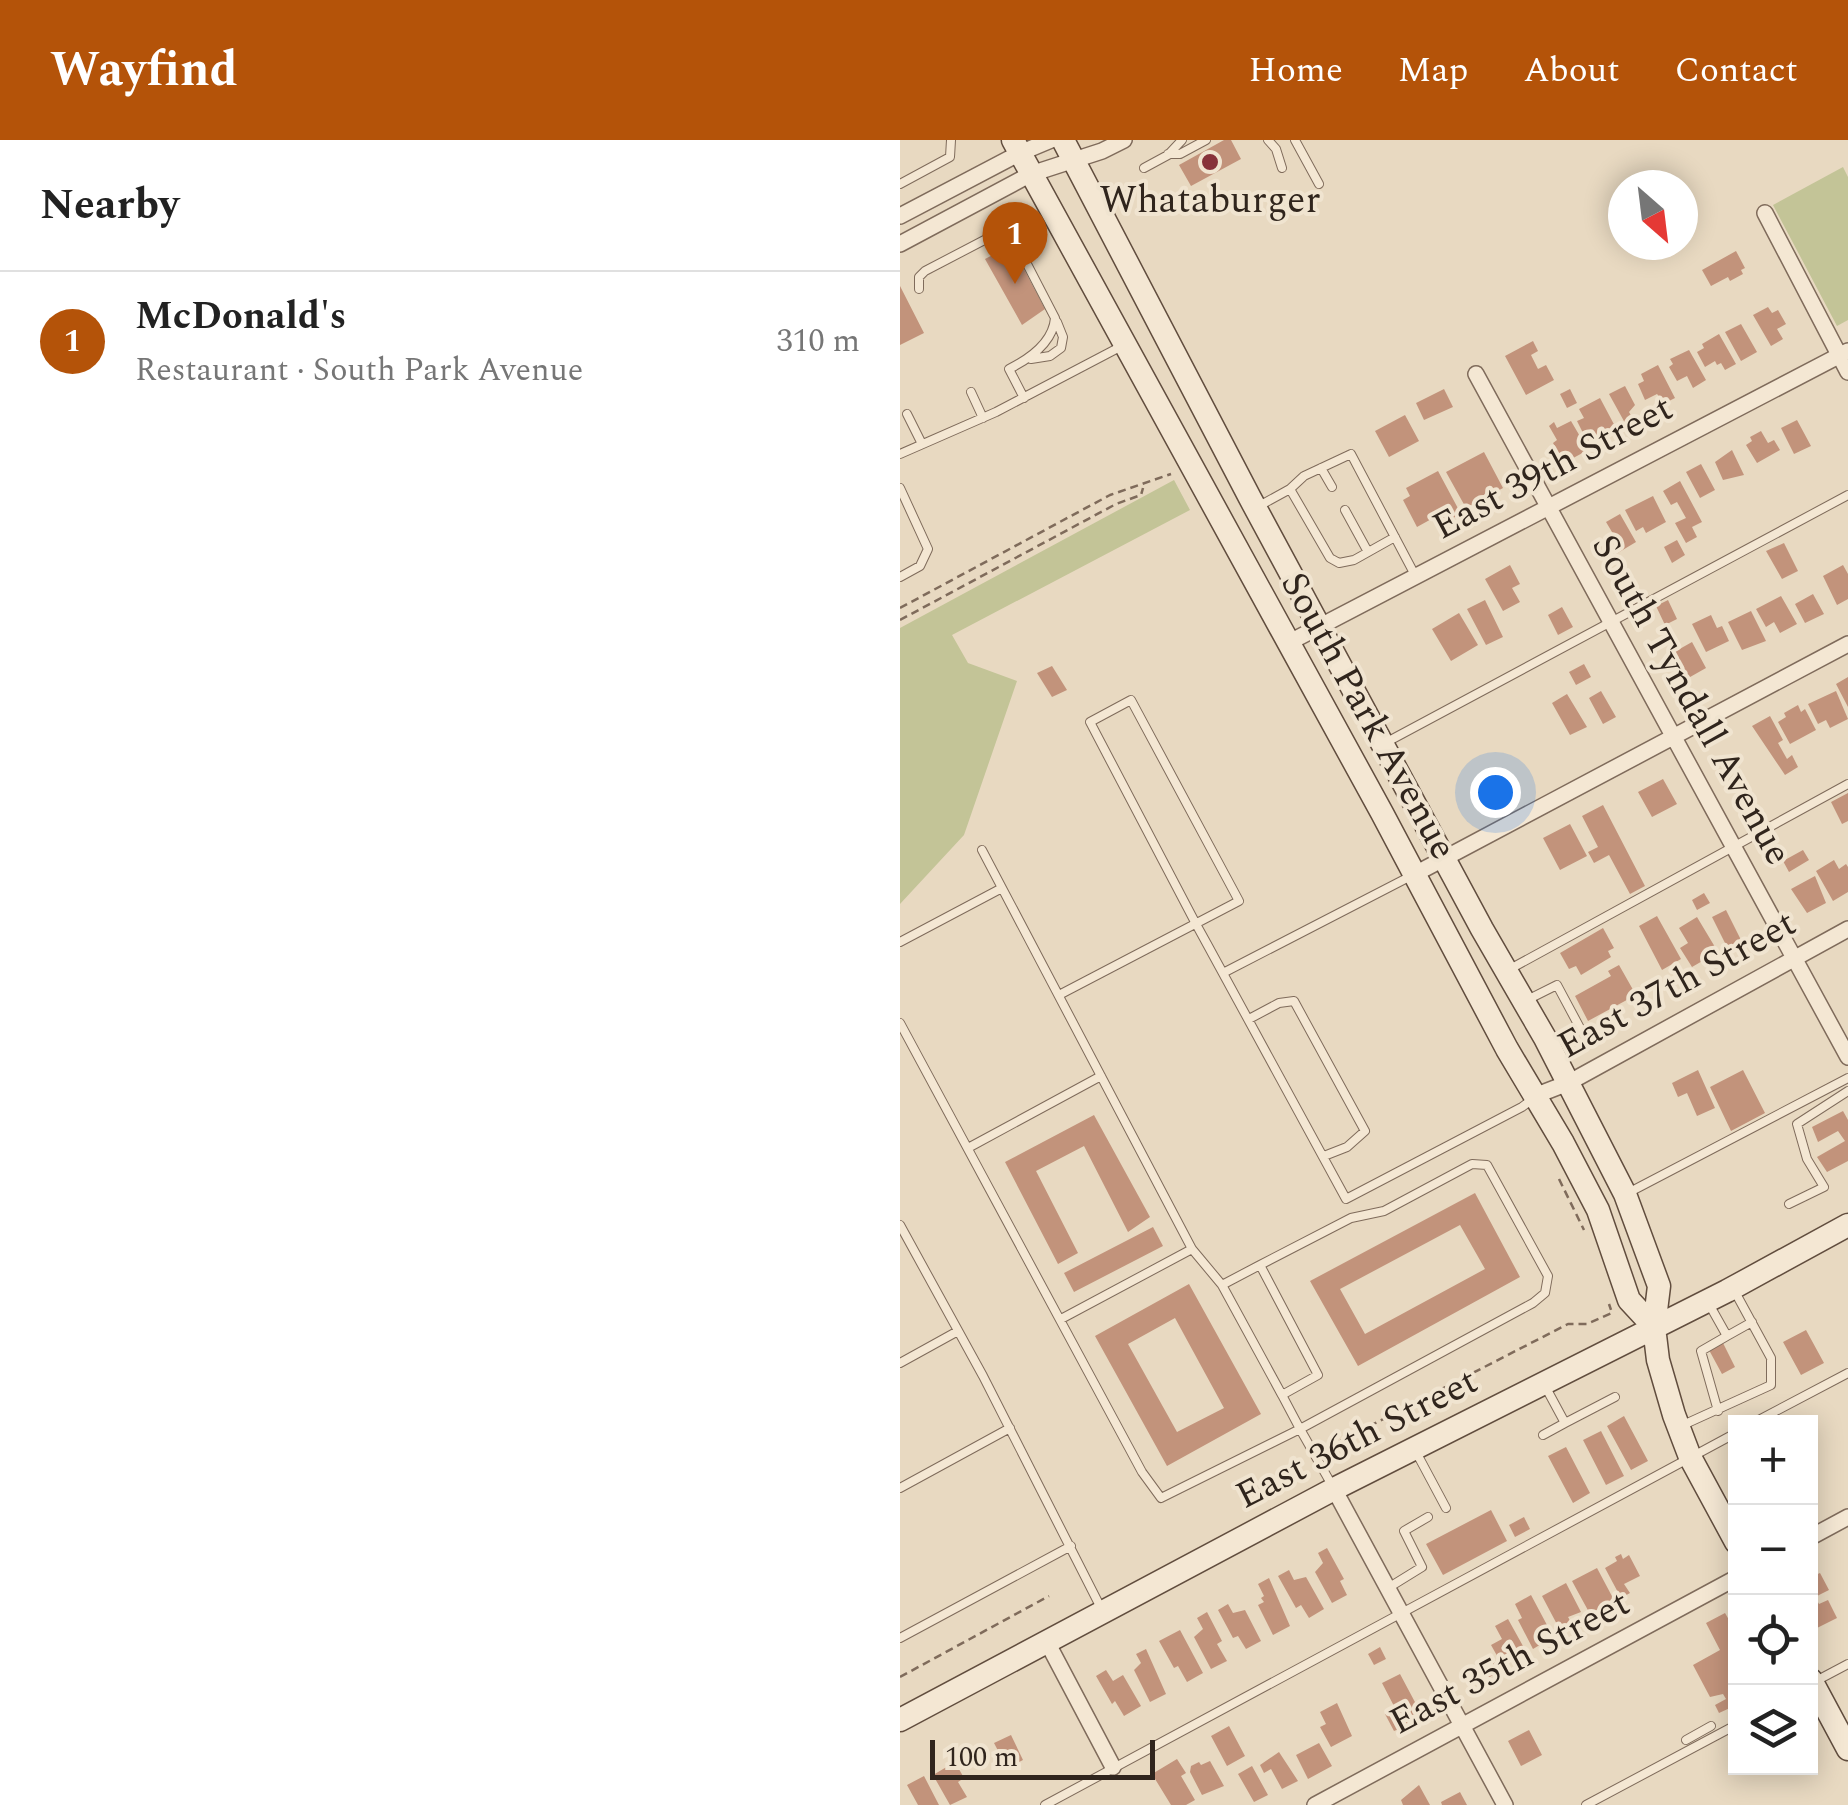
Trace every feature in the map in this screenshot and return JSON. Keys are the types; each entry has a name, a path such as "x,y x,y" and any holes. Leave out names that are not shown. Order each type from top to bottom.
{"main road":[{"name":"South Park Avenue","path":"1068,151 1443,859 1548,1044 1626,1194 1659,1286 1654,1327 1658,1360 1678,1426 1728,1527"},
{"name":"South Park Avenue","path":"1011,152 1021,179 1124,345 1415,874 1507,1050 1537,1095 1598,1210 1628,1300 1654,1327"},
{"name":"East 36th Street","path":"900,1720 1334,1488 1708,1301 1848,1226"},
{"path":"1813,1685 1848,1750"}],"street":[{"path":"900,216 1011,152 1052,140"},
{"path":"900,244 1068,151 1124,140"},
{"path":"1764,213 1844,354 1848,372"},
{"name":"East 39th Street","path":"1288,643 1844,354"},
{"name":"South Tyndall Avenue","path":"1476,374 1848,1057"},
{"path":"1415,874 1848,644"},
{"name":"East 37th Street","path":"1537,1095 1568,1082 1848,929"},
{"path":"1334,1488 1505,1805"},
{"path":"1818,1533 1848,1517"},
{"name":"East 35th Street","path":"1315,1805 1728,1582"},
{"path":"1048,1642 1113,1767"}],"lane":[{"path":"900,184 950,157 951,140"},
{"path":"1144,168 1182,140"},
{"path":"1168,154 1180,154 1206,140"},
{"path":"1294,140 1319,184"},
{"path":"1269,143 1273,159 1280,164"},
{"path":"919,290 919,277 952,257 994,235 1012,237 1063,337 1061,348 1050,356 1026,360"},
{"path":"1024,398 1009,370 1026,360 1052,332 1055,318"},
{"path":"900,454 983,418 1124,345"},
{"path":"971,392 983,418"},
{"path":"907,414 922,444"},
{"path":"1256,508 1290,489 1304,476 1351,454 1416,577"},
{"path":"1321,468 1332,488"},
{"path":"900,488 928,549 920,566 900,577"},
{"path":"1290,489 1330,558 1338,563 1396,537"},
{"path":"1382,744 1848,495"},
{"path":"1345,510 1368,552"},
{"path":"1060,995 1196,924 1239,901 1131,700 1090,722 1196,924 1324,1156 1346,1199 1351,1218"},
{"path":"1506,972 1848,784"},
{"path":"982,850 1192,1249 1222,1284 1334,1488"},
{"path":"1223,973 1415,874"},
{"path":"900,942 1002,888"},
{"path":"1524,1002 1557,984 1580,1028 1548,1044"},
{"path":"1249,1020 1279,1003 1294,1000 1365,1131 1347,1147 1324,1156"},
{"path":"900,1023 1142,1472 1161,1498 1300,1429 1520,1311 1545,1293 1548,1276 1487,1166 1472,1164 1384,1211 1351,1218 1222,1284"},
{"path":"968,1148 1101,1076"},
{"path":"1626,1194 1848,1078"},
{"path":"1789,1204 1824,1186 1807,1159 1797,1124 1848,1091"},
{"path":"1346,1199 1522,1107 1537,1095"},
{"path":"900,1225 904,1245 958,1331 1102,1612"},
{"path":"1061,1319 1192,1249"},
{"path":"1260,1265 1318,1376 1282,1395"},
{"path":"1678,1426 1771,1385 1771,1358 1733,1288"},
{"path":"1708,1301 1727,1336"},
{"path":"1718,1411 1702,1351 1752,1322"},
{"path":"900,1363 958,1331"},
{"path":"1768,1415 1848,1373"},
{"path":"1543,1382 1565,1423"},
{"path":"1543,1435 1615,1397"},
{"path":"900,1488 1010,1428"},
{"path":"1045,1805 1728,1437"},
{"path":"1414,1448 1446,1508"},
{"path":"1388,1588 1422,1568 1404,1531 1428,1517"},
{"path":"900,1638 1071,1546"},
{"path":"1818,1679 1848,1664"},
{"path":"1686,1740 1712,1726"},
{"path":"1586,1805 1728,1729"}],"path":[{"path":"900,608 1110,495 1180,469"},
{"path":"900,620 1141,494 1144,485"},
{"path":"1330,1445 1568,1324 1587,1324 1612,1313"},
{"path":"900,1677 1049,1596"}],"green space":[{"path":"1843,167 1848,177 1848,320 1837,326 1773,205"},
{"path":"1174,480 1190,510 952,635 968,663 1017,681 964,835 900,904 900,628"}],"building":[{"name":"Whataburger","path":"1224,140 1231,140 1241,159 1191,186 1179,165"},
{"path":"1008,247 1013,258 1017,256 1045,309 1022,325 985,259"},
{"path":"1736,251 1745,268 1741,270 1743,274 1711,286 1702,270"},
{"path":"900,286 924,333 900,345"},
{"path":"1768,307 1772,313 1778,310 1786,324 1777,329 1783,339 1771,346 1753,315"},
{"path":"1741,324 1757,352 1741,361 1725,332"},
{"path":"1719,334 1736,364 1725,370 1715,361 1705,367 1697,352 1704,348 1702,344"},
{"path":"1533,341 1538,351 1531,355 1538,369 1546,365 1554,380 1526,395 1505,356"},
{"path":"1689,350 1706,380 1693,388 1687,376 1677,381 1669,367 1673,364 1670,359"},
{"path":"1658,365 1675,398 1665,403 1657,394 1645,400 1638,384 1644,381 1641,374"},
{"path":"1625,386 1635,405 1629,412 1633,419 1625,423 1609,394"},
{"path":"1444,389 1453,407 1424,420 1416,403"},
{"path":"1570,389 1577,403 1567,408 1560,394"},
{"path":"1600,398 1617,430 1589,445 1577,421 1584,418 1579,409"},
{"path":"1405,415 1419,441 1389,457 1375,431"},
{"path":"1797,420 1811,446 1794,454 1781,428"},
{"path":"1571,421 1588,450 1564,463 1549,426 1554,422 1557,428"},
{"path":"1761,431 1768,443 1774,440 1780,450 1757,463 1746,445 1752,441 1750,437"},
{"path":"1732,450 1744,475 1723,480 1715,462"},
{"path":"1484,452 1503,488 1466,508 1446,472"},
{"path":"1701,464 1715,490 1700,498 1686,472"},
{"path":"1438,471 1461,514 1439,525 1435,517 1417,527 1403,500 1410,496 1406,488"},
{"path":"1680,481 1702,522 1692,527 1697,537 1686,543 1675,523 1686,518 1677,502 1671,505 1663,491"},
{"path":"1653,496 1666,522 1646,533 1643,527 1636,531 1625,510"},
{"path":"1620,514 1636,542 1616,554 1611,546 1618,542 1606,522"},
{"path":"1677,540 1685,555 1672,563 1664,547"},
{"path":"1784,543 1798,571 1782,579 1766,551"},
{"path":"1510,565 1520,584 1512,588 1520,602 1503,611 1485,579"},
{"path":"1843,565 1848,574 1848,599 1837,605 1823,576"},
{"path":"1813,594 1824,614 1805,623 1795,604"},
{"path":"1781,596 1797,624 1780,633 1774,622 1766,627 1756,609"},
{"path":"1485,600 1503,637 1486,645 1467,609"},
{"path":"1668,600 1677,619 1665,625 1656,606"},
{"path":"1562,607 1573,627 1558,635 1548,615"},
{"path":"1751,611 1766,641 1742,650 1728,622"},
{"path":"1459,613 1478,645 1451,661 1432,629"},
{"path":"1711,615 1729,641 1706,652 1692,624"},
{"path":"1692,642 1706,668 1683,681 1669,655"},
{"path":"1584,664 1591,677 1576,685 1569,672"},
{"path":"1052,666 1067,690 1052,697 1037,673"},
{"path":"1848,677 1848,707 1836,684"},
{"path":"1601,691 1616,717 1603,724 1589,698"},
{"path":"1836,691 1848,719 1830,728 1826,720 1818,724 1808,704"},
{"path":"1567,694 1587,727 1570,735 1552,703"},
{"path":"1798,705 1801,712 1805,709 1816,730 1790,744 1778,722"},
{"path":"1770,716 1783,740 1778,743 1787,759 1792,755 1798,767 1785,775 1752,726"},
{"path":"1663,779 1677,804 1652,817 1638,792"},
{"path":"1848,793 1848,821 1842,824 1831,802"},
{"path":"1603,805 1645,886 1630,894 1609,855 1594,863 1588,852 1598,847 1582,816"},
{"path":"1570,824 1587,856 1560,870 1543,838"},
{"path":"1803,850 1809,860 1789,872 1783,861"},
{"path":"1834,860 1839,869 1846,864 1848,867 1848,892 1833,901 1816,871"},
{"path":"1815,876 1826,903 1807,913 1791,889"},
{"path":"1704,893 1710,903 1697,910 1692,900"},
{"path":"1726,910 1744,946 1730,953 1712,917"},
{"path":"1657,916 1681,959 1662,970 1639,926"},
{"path":"1697,917 1718,952 1692,967 1680,948 1688,943 1679,928"},
{"path":"1603,928 1614,948 1608,951 1611,957 1581,975 1576,966 1569,969 1560,953"},
{"path":"1619,965 1636,995 1588,1021 1575,996 1611,976 1608,971"},
{"path":"1698,1070 1715,1108 1697,1116 1687,1093 1678,1097 1672,1083"},
{"path":"1743,1070 1765,1113 1731,1131 1710,1087"},
{"path":"1843,1111 1848,1120 1848,1161 1827,1172 1817,1157 1845,1141 1838,1131 1818,1142 1812,1127"},
{"path":"1094,1115 1150,1217 1128,1232 1084,1146 1036,1171 1078,1253 1058,1264 1005,1162"},
{"path":"1475,1193 1520,1277 1358,1366 1310,1281","holes":["1460,1225 1485,1269 1365,1334 1340,1289"]},
{"path":"1153,1227 1163,1246 1074,1292 1064,1273"},
{"path":"1189,1284 1261,1414 1167,1466 1095,1336","holes":["1175,1318 1224,1408 1177,1432 1128,1344"]},
{"path":"1806,1330 1824,1363 1801,1375 1783,1342"},
{"path":"1723,1343 1735,1367 1722,1374 1709,1350"},
{"path":"1624,1416 1648,1461 1631,1470 1607,1426"},
{"path":"1601,1431 1624,1476 1606,1485 1583,1440"},
{"path":"1566,1447 1590,1493 1573,1503 1548,1456"},
{"path":"1491,1510 1507,1541 1443,1575 1426,1544"},
{"path":"1524,1517 1530,1529 1515,1537 1509,1525"},
{"path":"1327,1548 1344,1579 1340,1581 1347,1595 1332,1603 1315,1572 1323,1563 1318,1553"},
{"path":"1621,1554 1623,1559 1629,1555 1640,1576 1624,1584 1630,1593 1621,1598 1605,1568"},
{"path":"1597,1568 1614,1600 1590,1614 1572,1581"},
{"path":"1289,1570 1294,1580 1306,1577 1324,1609 1309,1618 1301,1605 1296,1608 1278,1576"},
{"path":"1818,1574 1829,1590 1818,1596 1818,1595"},
{"path":"1269,1578 1290,1626 1273,1635 1258,1605 1264,1602 1264,1596 1258,1584"},
{"path":"1566,1583 1581,1612 1568,1617 1572,1624 1560,1630 1542,1596"},
{"path":"1531,1595 1547,1625 1538,1634 1543,1643 1533,1649 1518,1620 1522,1618 1515,1604"},
{"path":"1828,1600 1837,1618 1818,1628 1818,1602"},
{"path":"1228,1604 1233,1613 1245,1610 1261,1641 1246,1649 1238,1636 1233,1638 1218,1610"},
{"path":"1207,1612 1227,1661 1211,1669 1194,1637 1203,1629 1197,1618"},
{"path":"1725,1613 1728,1618 1728,1709 1719,1713 1715,1705 1726,1699 1723,1694 1710,1697 1693,1665 1720,1650 1706,1623"},
{"path":"1508,1619 1523,1646 1500,1661 1491,1645 1502,1639 1495,1626"},
{"path":"1180,1630 1203,1673 1187,1682 1159,1641"},
{"path":"1380,1647 1386,1659 1374,1665 1368,1654"},
{"path":"1146,1649 1166,1694 1150,1702 1134,1670 1141,1663 1136,1654"},
{"path":"1495,1660 1501,1671 1480,1682 1474,1671"},
{"path":"1106,1670 1113,1681 1123,1675 1141,1706 1124,1716 1115,1701 1112,1704 1096,1676"},
{"path":"1400,1674 1424,1719 1394,1731 1385,1714 1395,1708 1382,1683"},
{"path":"1337,1703 1352,1736 1331,1747 1320,1727 1326,1724 1320,1712"},
{"path":"1229,1726 1245,1756 1227,1766 1211,1736"},
{"path":"1529,1730 1542,1755 1521,1766 1508,1741"},
{"path":"1011,1735 1023,1760 1007,1768 994,1743"},
{"path":"1319,1743 1332,1766 1308,1779 1296,1755"},
{"path":"1279,1752 1298,1781 1282,1789 1271,1769 1264,1773 1260,1765"},
{"path":"1177,1759 1186,1773 1181,1776 1195,1800 1186,1805 1171,1805 1152,1774"},
{"path":"1210,1761 1224,1786 1202,1795 1190,1772 1191,1766"},
{"path":"955,1762 964,1778 958,1782 967,1797 950,1805 933,1775"},
{"path":"1252,1766 1268,1795 1254,1802 1238,1774"},
{"path":"924,1776 939,1805 918,1805 907,1785"},
{"path":"1419,1785 1430,1805 1403,1805 1401,1800"},
{"path":"1460,1792 1467,1805 1442,1805 1441,1802"}],"place":[{"name":"Whataburger","path":"1210,162"},
{"name":"McDonald's","path":"1015,284"}]}
